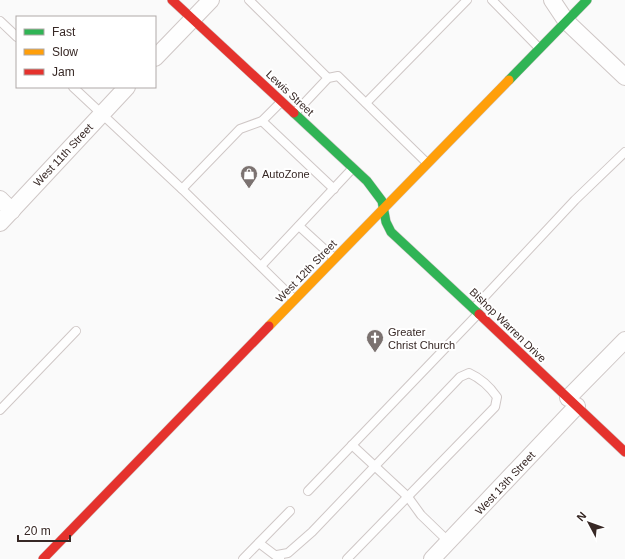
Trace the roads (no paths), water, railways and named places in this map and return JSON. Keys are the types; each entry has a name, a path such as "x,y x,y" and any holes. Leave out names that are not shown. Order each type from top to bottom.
{"main road":[{"name":"Lewis Street","path":"172,0 353,168 382,201 384,210"},
{"name":"West 12th Street","path":"43,559 587,0"},
{"name":"Bishop Warren Drive","path":"384,210 386,222 391,232 625,452"}],"street":[{"path":"156,57 211,0"},
{"path":"552,0 566,21 625,77"},
{"name":"West 11th Street","path":"0,223 126,88"},
{"path":"0,199 12,210"},
{"name":"West 13th Street","path":"432,559 449,542 573,402 625,340"}],"lane":[{"path":"249,0 328,78"},
{"path":"366,103 467,0"},
{"path":"492,0 539,49"},
{"path":"0,21 16,36"},
{"path":"294,113 328,78 338,76 427,163"},
{"path":"73,88 102,113 182,189 295,300"},
{"path":"182,189 240,129 262,121 282,101"},
{"path":"262,121 334,189"},
{"path":"308,491 476,311 575,200 625,152"},
{"path":"261,266 353,168"},
{"path":"299,226 335,258"},
{"path":"0,410 76,331"},
{"path":"259,542 278,557 288,553 312,532 460,377 469,373 478,377 497,397 495,407 347,559"},
{"path":"352,445 408,497 421,515 449,542"},
{"path":"243,559 290,511"}],"place":[{"name":"AutoZone","path":"249,189"},
{"name":"Greater Christ Church","path":"375,353"}]}
